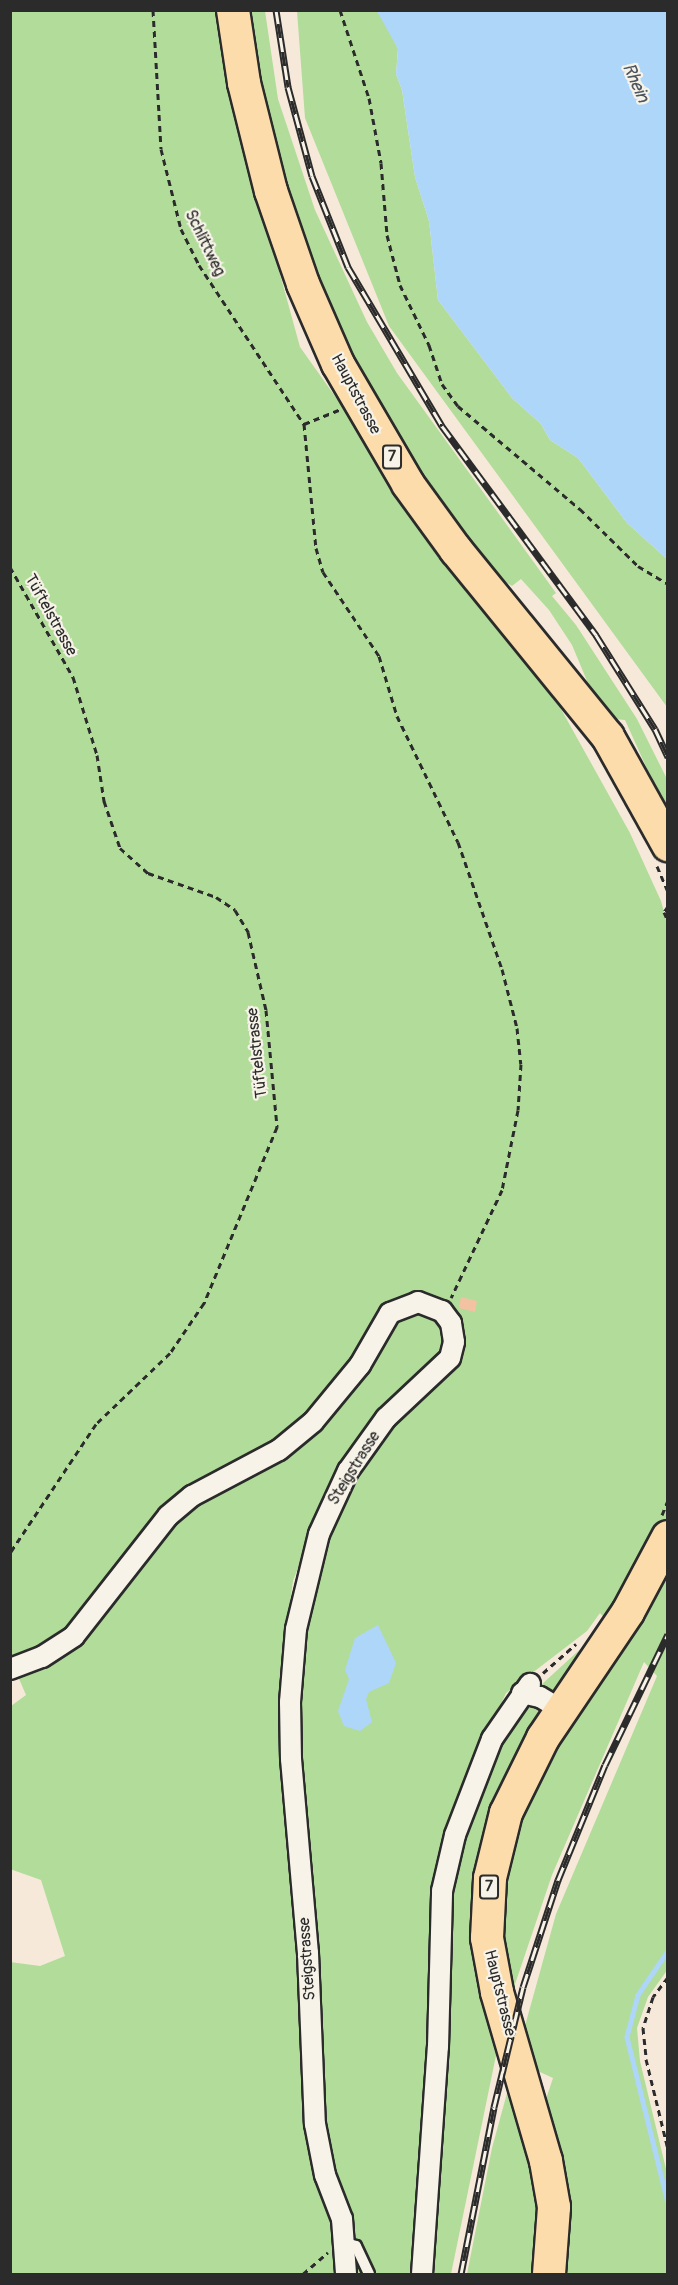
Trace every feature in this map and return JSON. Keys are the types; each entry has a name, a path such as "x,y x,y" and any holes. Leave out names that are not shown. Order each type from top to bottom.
{"main road":[{"name":"Hauptstrasse","path":"233,10 244,83 271,191 303,284 338,364 408,484 456,550 608,737 668,845"},
{"name":"Hauptstrasse","path":"549,2274 554,2207 546,2161 497,1992 487,1938 490,1878 506,1813 562,1710 628,1612 668,1537"}],"street":[{"path":"10,1669 42,1657 74,1636 168,1516 192,1496 279,1450 314,1422 360,1365 390,1313 418,1302 442,1311"},
{"name":"Steigstrasse","path":"346,2274 345,2242 315,2124 308,1953 291,1759 290,1702 296,1629 319,1534 337,1491 386,1418 450,1358 452,1332 442,1311"},
{"path":"422,2274 438,2047 442,1891 455,1835 492,1739 526,1689 562,1710"}],"lane":[{"path":"345,2242 356,2246 369,2274"}],"path":[{"name":"Schlittweg","path":"153,10 161,149 181,229 199,265 304,424"},
{"path":"340,10 369,98 381,163 387,235 400,285 429,345 442,384 458,406 580,509 638,566 668,584"},
{"path":"342,409 304,424 316,548 323,572 379,656 398,716 458,842 502,969 517,1028 521,1064 518,1110 502,1190 458,1289 442,1311"},
{"name":"Tüftelstrasse","path":"10,567 73,677 96,755 104,801 120,848 148,873 216,897 235,910 248,932 266,1010 277,1127 204,1303 170,1353 96,1424 10,1553"},
{"path":"668,906 664,912 668,921"},
{"path":"668,1977 653,1997 643,2028 646,2059 668,2149"},
{"path":"303,2274 321,2255 345,2242"}],"green space":[{"path":"11,11 223,11 250,165 300,347 464,578 542,675 630,833 661,901 667,923 668,1969 648,1997 637,2028 640,2061 667,2173 667,2274 559,2274 543,2108 553,2078 527,2066 523,2033 556,1914 657,1676 644,1662 552,1875 511,1996 500,1959 505,1859 566,1685 551,1694 542,1690 541,1685 599,1632 607,1621 600,1613 587,1631 506,1693 465,1782 447,1833 415,2231 415,2274 371,2274 348,2226 318,2116 295,1673 337,1499 325,1497 293,1581 280,1674 287,1855 299,1944 306,2129 318,2182 365,2274 11,2274 10,1962 40,1966 65,1956 41,1880 10,1869 11,1706 26,1695 17,1674 10,1678"},
{"path":"245,11 265,11 278,99 315,210 367,322 397,373 556,593 552,596 576,625 637,719 667,779 667,813 625,720 615,719 590,688 572,645 549,610 521,579 512,586 489,572 414,471 327,312 270,139"},
{"path":"297,11 377,11 387,26 398,49 396,74 402,90 415,177 429,221 438,300 512,398 541,424 550,440 578,458 627,523 667,559 667,707 389,326 305,118"},
{"path":"533,1707 540,1713 541,1723 497,1805 500,2036 451,2274 428,2274 448,1893 461,1838 499,1740 523,1710"},
{"path":"512,2075 542,2209 539,2274 467,2274 492,2148"}],"water":[{"name":"Rhein","path":"377,11 667,11 667,559 627,523 578,458 550,440 541,424 512,398 438,300 429,221 415,177 402,90 396,74 398,49"},
{"path":"378,1625 396,1663 389,1683 369,1692 366,1699 372,1722 360,1731 344,1726 338,1711 349,1679 345,1670 355,1638"}],"building":[{"path":"461,1297 477,1301 475,1312 459,1308"}],"waterway":[{"path":"668,1951 638,1995 627,2037 668,2203"}],"railway":[{"path":"276,10 288,87 312,176 348,267 442,426 596,635 655,729 668,757"},
{"path":"461,2274 494,2107 523,1987 558,1880 605,1765 668,1634"}]}
